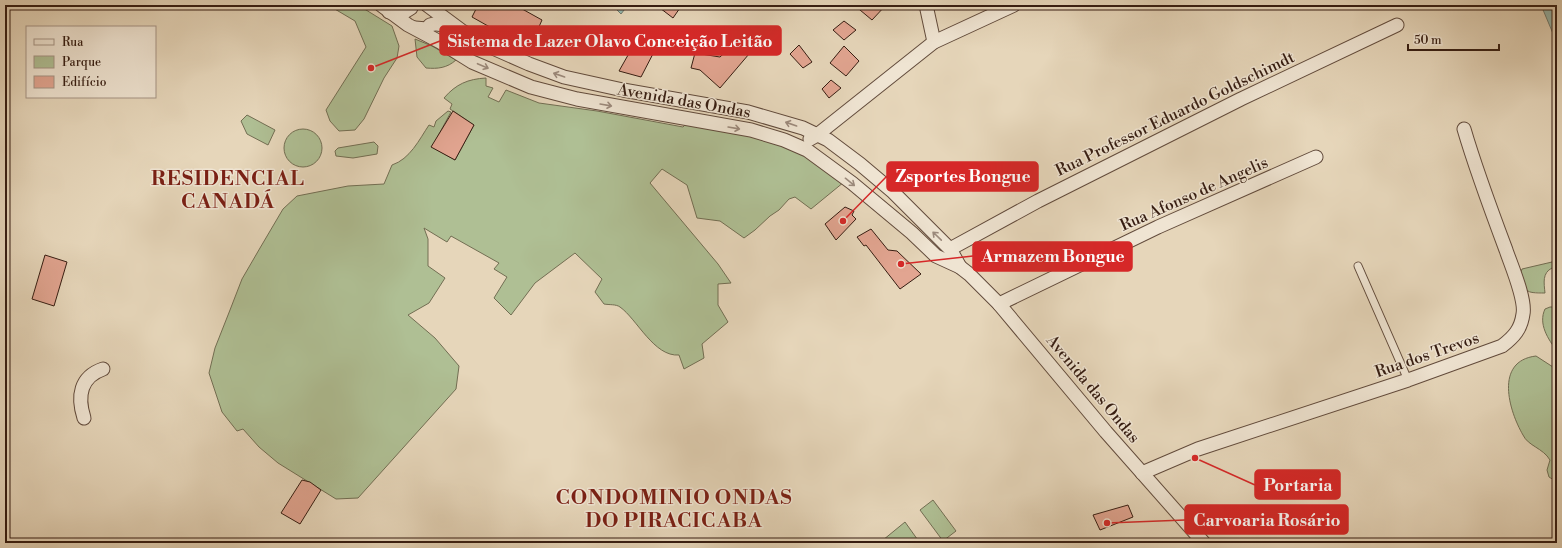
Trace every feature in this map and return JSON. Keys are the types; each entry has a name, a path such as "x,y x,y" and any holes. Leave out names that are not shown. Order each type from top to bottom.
{"street":[{"path":"385,8 403,13 411,8 412,5"},
{"name":"Avenida das Ondas","path":"427,5 462,32 477,40 529,64 564,77 623,90 748,112 784,121 828,140 892,191 950,249 960,266 999,304 1200,540"},
{"path":"926,5 934,42"},
{"path":"798,146 817,135 934,42 1014,5"},
{"name":"Avenida das Ondas","path":"385,8 408,25 440,42 472,62 531,87 578,100 751,130 784,140 807,150 832,167 906,228 936,256 960,266"},
{"path":"408,25 427,30 430,25 435,23 440,24 454,32 477,40"},
{"name":"Rua Professor Eduardo Goldschimdt","path":"950,249 1038,201 1206,117 1397,25"},
{"name":"Rua dos Trevos","path":"1142,473 1198,449 1408,380 1502,346 1511,339 1519,330 1524,313 1519,288 1464,130"},
{"name":"Rua Afonso de Angelis","path":"999,304 1158,228 1316,157"},
{"path":"888,214 903,202"},
{"path":"906,228 918,218"},
{"path":"84,418 80,404 80,394 93,373 103,369"}],"lane":[{"path":"1358,266 1408,380"}],"green space":[{"path":"328,5 358,5 392,26 399,46 397,58 384,78 364,119 355,130 339,131 330,121 326,110 366,47 355,21"},
{"path":"415,39 432,46 456,60 449,65 442,67 426,68 417,57"},
{"path":"486,78 486,86 493,88 488,97 499,102 506,90 539,103 597,111 683,127 688,122 747,134 777,143 804,154 844,182 811,209 795,197 789,199 779,210 744,238 720,221 697,218 687,185 662,169 650,183 718,264 731,283 718,284 718,305 728,322 702,344 704,358 684,369 679,355 670,354 654,344 620,307 604,304 595,292 602,279 575,253 535,283 511,315 494,298 507,277 494,269 499,263 451,236 447,242 424,228 428,239 428,266 445,278 429,303 408,315 435,338 459,366 456,389 358,498 336,499 278,463 259,447 243,429 237,431 222,412 209,373 215,348 242,279 283,209 297,196 348,186 384,184 392,165 409,154 429,125 434,127 436,121 448,111 451,112 432,147 455,160 474,125 450,109 452,104 444,98 453,89 463,83"},
{"path":"247,115 275,130 268,145 247,134 241,121"},
{"path":"303,129 316,135 322,148 316,161 303,167 290,161 284,148 290,135"},
{"path":"374,142 378,146 377,154 353,158 336,156 335,151 338,148"},
{"path":"1557,254 1557,277 1552,268 1545,275 1545,293 1529,292 1523,285 1520,274 1522,269 1552,262"},
{"path":"1557,307 1557,351 1547,336 1543,326 1543,315 1545,309"},
{"path":"1536,356 1553,367 1557,372 1557,482 1549,477 1547,470 1550,460 1544,453 1525,439 1513,413 1510,401 1508,388 1514,367 1523,360"},
{"path":"933,500 956,531 943,541 920,510"},
{"path":"905,522 920,543 885,543 883,540"}],"water":[{"path":"612,5 628,5 621,14"},
{"path":"1541,5 1557,5 1557,43"}],"building":[{"path":"478,5 515,5 542,20 529,49 472,17"},
{"path":"656,5 682,5 673,18"},
{"path":"854,5 886,5 872,20"},
{"path":"844,21 856,30 844,40 833,30"},
{"path":"640,34 656,42 654,46 656,48 641,77 619,71"},
{"path":"735,43 749,54 720,88 700,70 691,68 695,53 720,57"},
{"path":"799,45 812,62 803,68 790,54"},
{"path":"844,46 859,61 846,76 830,63"},
{"path":"831,80 841,88 829,98 822,89"},
{"path":"453,111 474,125 455,160 431,147"},
{"path":"845,207 854,211 852,215 856,219 836,240 825,224"},
{"path":"871,229 888,250 897,251 921,274 900,289 866,245 864,246 857,237"},
{"path":"45,255 67,262 54,306 32,299"},
{"path":"302,480 310,482 321,490 300,524 281,513"},
{"path":"1128,505 1133,517 1100,530 1093,515"}],"place":[{"name":"Sistema de Lazer Olavo Conceição Leitão","path":"371,68"},
{"name":"Zsportes Bongue","path":"843,221"},
{"name":"Armazem Bongue","path":"901,264"},
{"name":"Portaria","path":"1195,458"},
{"name":"Carvoaria Rosário","path":"1107,523"}],"district":[{"name":"RESIDENCIAL CANADÁ","path":"228,190"},
{"name":"CONDOMINIO ONDAS DO PIRACICABA","path":"674,510"}]}
